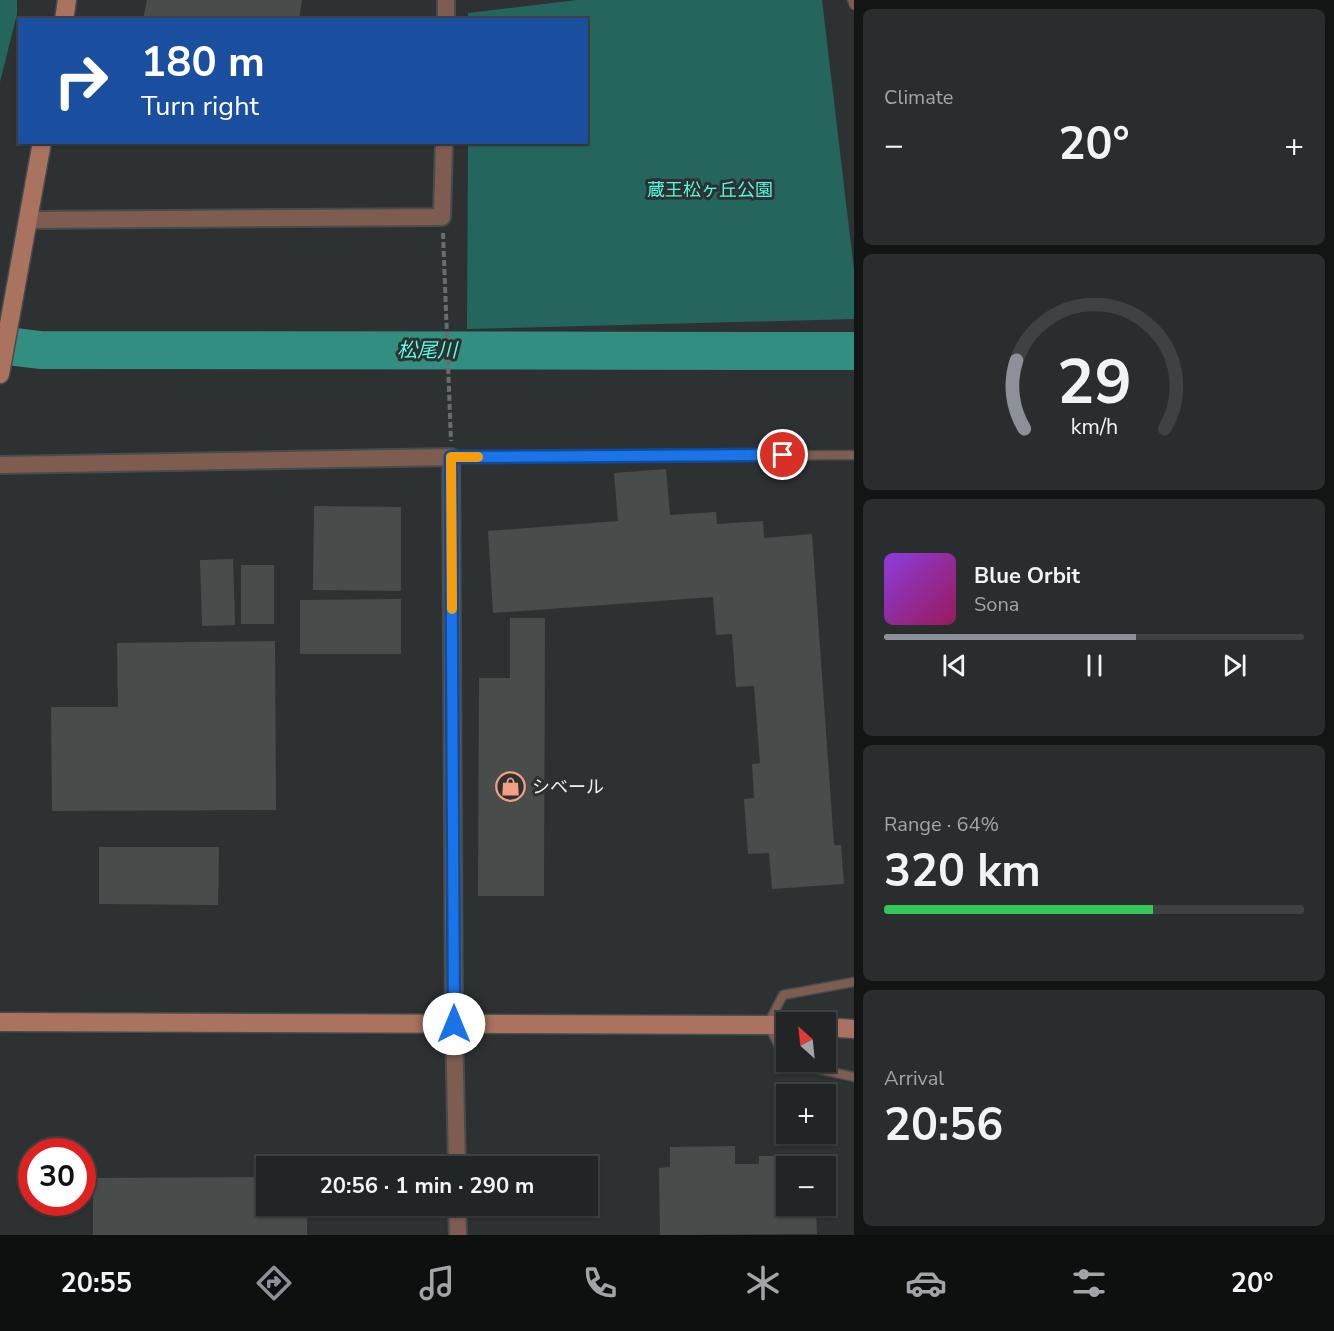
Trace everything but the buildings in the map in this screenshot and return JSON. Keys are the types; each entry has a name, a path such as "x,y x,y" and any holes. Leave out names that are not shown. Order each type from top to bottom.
{"street":[{"path":"64,18 67,0"},
{"path":"446,0 446,18"},
{"path":"0,374 42,144"},
{"path":"28,220 442,217 444,144"},
{"path":"0,465 451,457 457,1156"},
{"path":"0,1022 776,1025"},
{"path":"836,1028 854,1029"},
{"path":"457,1216 458,1235"}],"lane":[{"path":"852,0 854,5"},
{"path":"451,457 854,455"},
{"path":"780,1012 783,995 854,982"},
{"path":"833,1072 854,1077"}],"path":[{"path":"442,217 452,427"}],"green space":[{"path":"0,0 17,0 17,14 0,82"},
{"name":"蔵王松ヶ丘公園","path":"577,0 822,0 854,270 854,319 467,329 468,144 588,144 588,18 468,18 468,13"}],"waterway":[{"name":"松尾川","path":"0,345 40,350 854,351"}],"slow traffic":[{"path":"452,609 451,457 478,457"}],"place":[{"name":"シベール","path":"511,787"}],"route":[{"path":"454,1024 451,457 783,455"}]}
